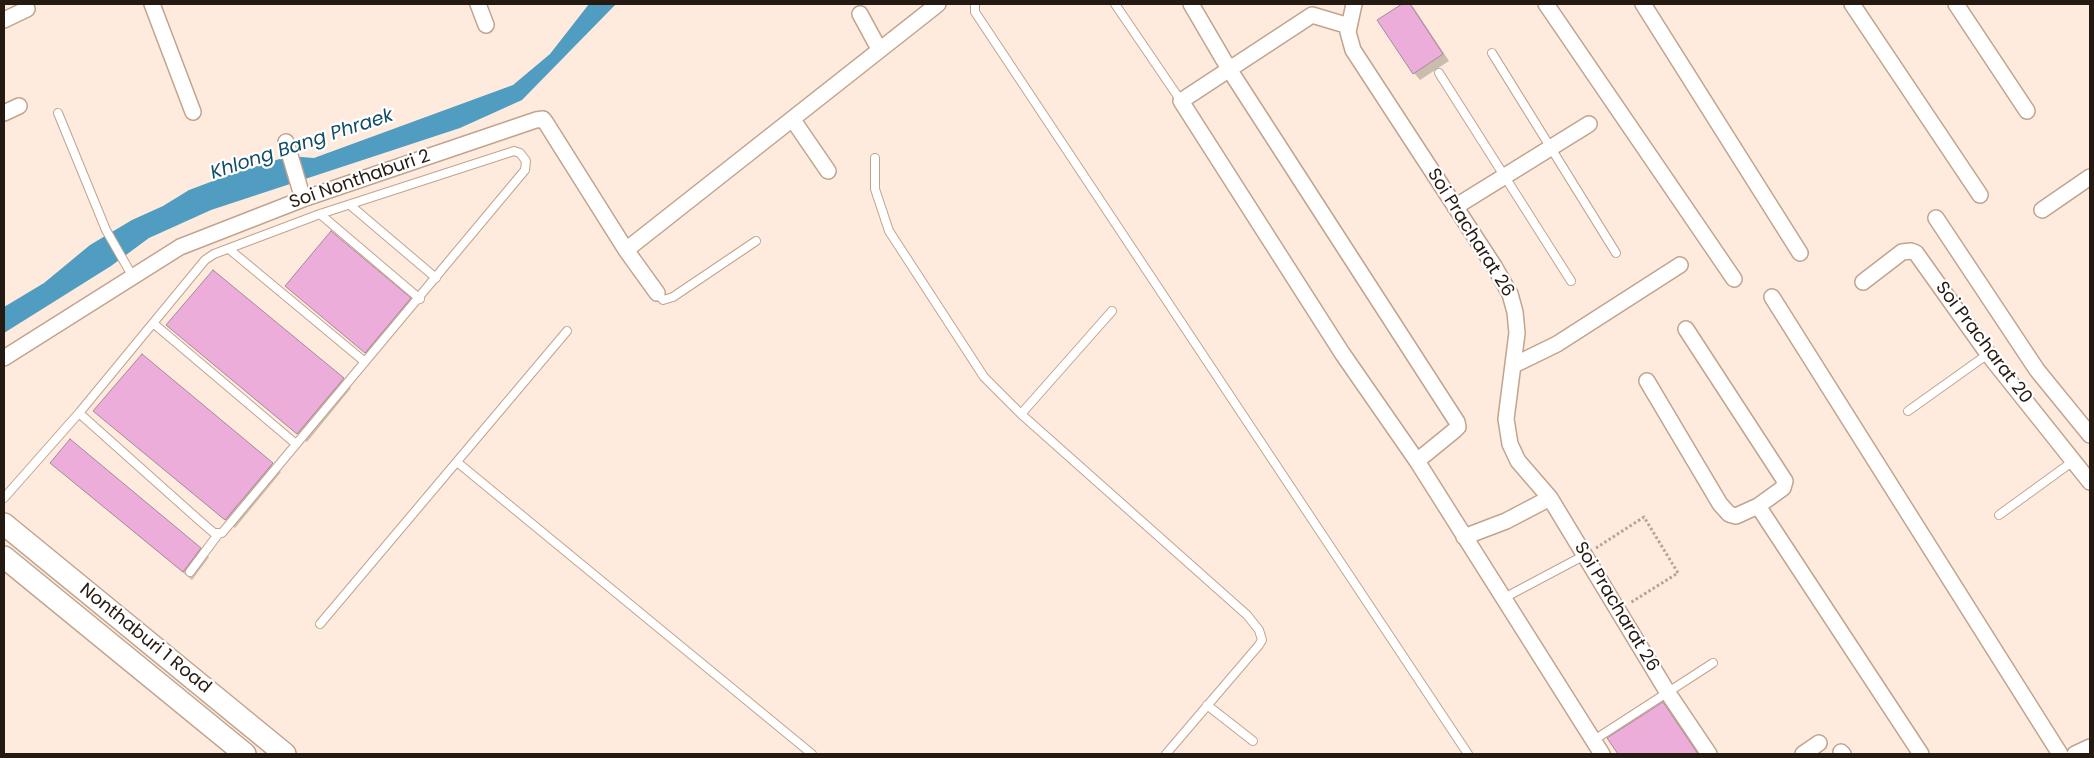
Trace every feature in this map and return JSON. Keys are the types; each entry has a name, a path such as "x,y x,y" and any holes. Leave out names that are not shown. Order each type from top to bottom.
{"main road":[{"name":"Nonthaburi 1 Road","path":"4,524 286,754"},
{"name":"Nonthaburi 1 Road","path":"5,560 244,754"}],"street":[{"path":"152,4 193,112"},
{"path":"478,4 486,25"},
{"path":"626,250 938,4"},
{"path":"1191,4 1229,69 1457,422 1458,427 1455,430 1417,461"},
{"name":"Soi Pracharat 26","path":"1354,4 1348,32 1353,50 1494,266 1510,294 1515,312 1517,332 1506,419 1510,444 1518,461 1550,498 1668,693 1710,754"},
{"path":"1546,4 1734,279"},
{"path":"1643,4 1800,253"},
{"path":"1852,4 1980,195"},
{"path":"1956,4 2027,111"},
{"path":"4,20 27,9"},
{"path":"860,14 878,50"},
{"path":"1349,26 1312,16 1181,101 1342,353 1417,461 1602,754"},
{"path":"4,113 19,106"},
{"name":"Soi Nonthaburi 2","path":"4,358 180,247 301,194 543,119 626,250 657,293"},
{"path":"793,120 828,171"},
{"path":"1455,207 1589,124"},
{"path":"287,147 301,194"},
{"path":"2042,210 2090,177"},
{"path":"1936,218 2037,370 2090,435"},
{"name":"Soi Pracharat 20","path":"1863,282 1902,252 1911,251 1916,253 1988,354 2072,462 2090,482"},
{"path":"1514,365 1557,344 1680,264"},
{"path":"1772,297 2060,754"},
{"path":"1647,381 1720,504 1729,514 1736,516 1758,506 1782,488 1785,481 1781,472 1686,329"},
{"path":"1464,536 1506,521 1550,498"},
{"path":"1758,506 1921,754"},
{"path":"1803,754 1818,743"},
{"path":"2075,754 2090,747"}],"lane":[{"path":"975,4 975,12 1468,754"},
{"path":"1115,4 1181,101"},
{"path":"1492,54 1616,253"},
{"path":"1439,73 1571,281"},
{"path":"58,113 106,230 133,277"},
{"path":"4,498 79,412 197,268 214,254 320,214 514,151 520,153 526,161 525,170 222,533 219,533 190,572"},
{"path":"875,158 875,189 889,231 984,377 1021,414 1247,615 1259,630 1262,640 1259,645 1166,754"},
{"path":"350,205 436,278"},
{"path":"320,214 420,298"},
{"path":"657,293 663,300 673,297 756,242"},
{"path":"229,249 365,362"},
{"path":"1021,414 1112,311"},
{"path":"153,322 296,444"},
{"path":"320,624 567,331"},
{"path":"1908,411 1988,354"},
{"path":"79,412 200,521 214,533 219,533"},
{"path":"457,462 812,754"},
{"path":"1998,515 2072,462"},
{"path":"1504,598 1585,555"},
{"path":"1594,740 1713,663"},
{"path":"1207,705 1253,741"}],"path":[{"path":"1585,555 1644,517 1678,573 1619,610"}],"water":[{"path":"589,4 616,4 522,100 460,128 211,210 149,238 111,266 4,333 4,307 44,283 90,245 132,220 163,206 189,190 229,175 289,156 314,158 513,85 550,54"}],"building":[{"path":"1402,4 1410,4 1443,54 1413,74 1377,20"},
{"path":"331,231 411,298 365,353 285,286"},
{"path":"213,270 344,378 297,434 166,325"},
{"path":"142,354 273,463 225,520 93,411"},
{"path":"70,439 201,548 183,572 50,463"},
{"path":"1663,702 1698,754 1618,754 1607,738"}],"water label":[{"name":"Khlong Bang Phraek","path":"302,145"}]}
